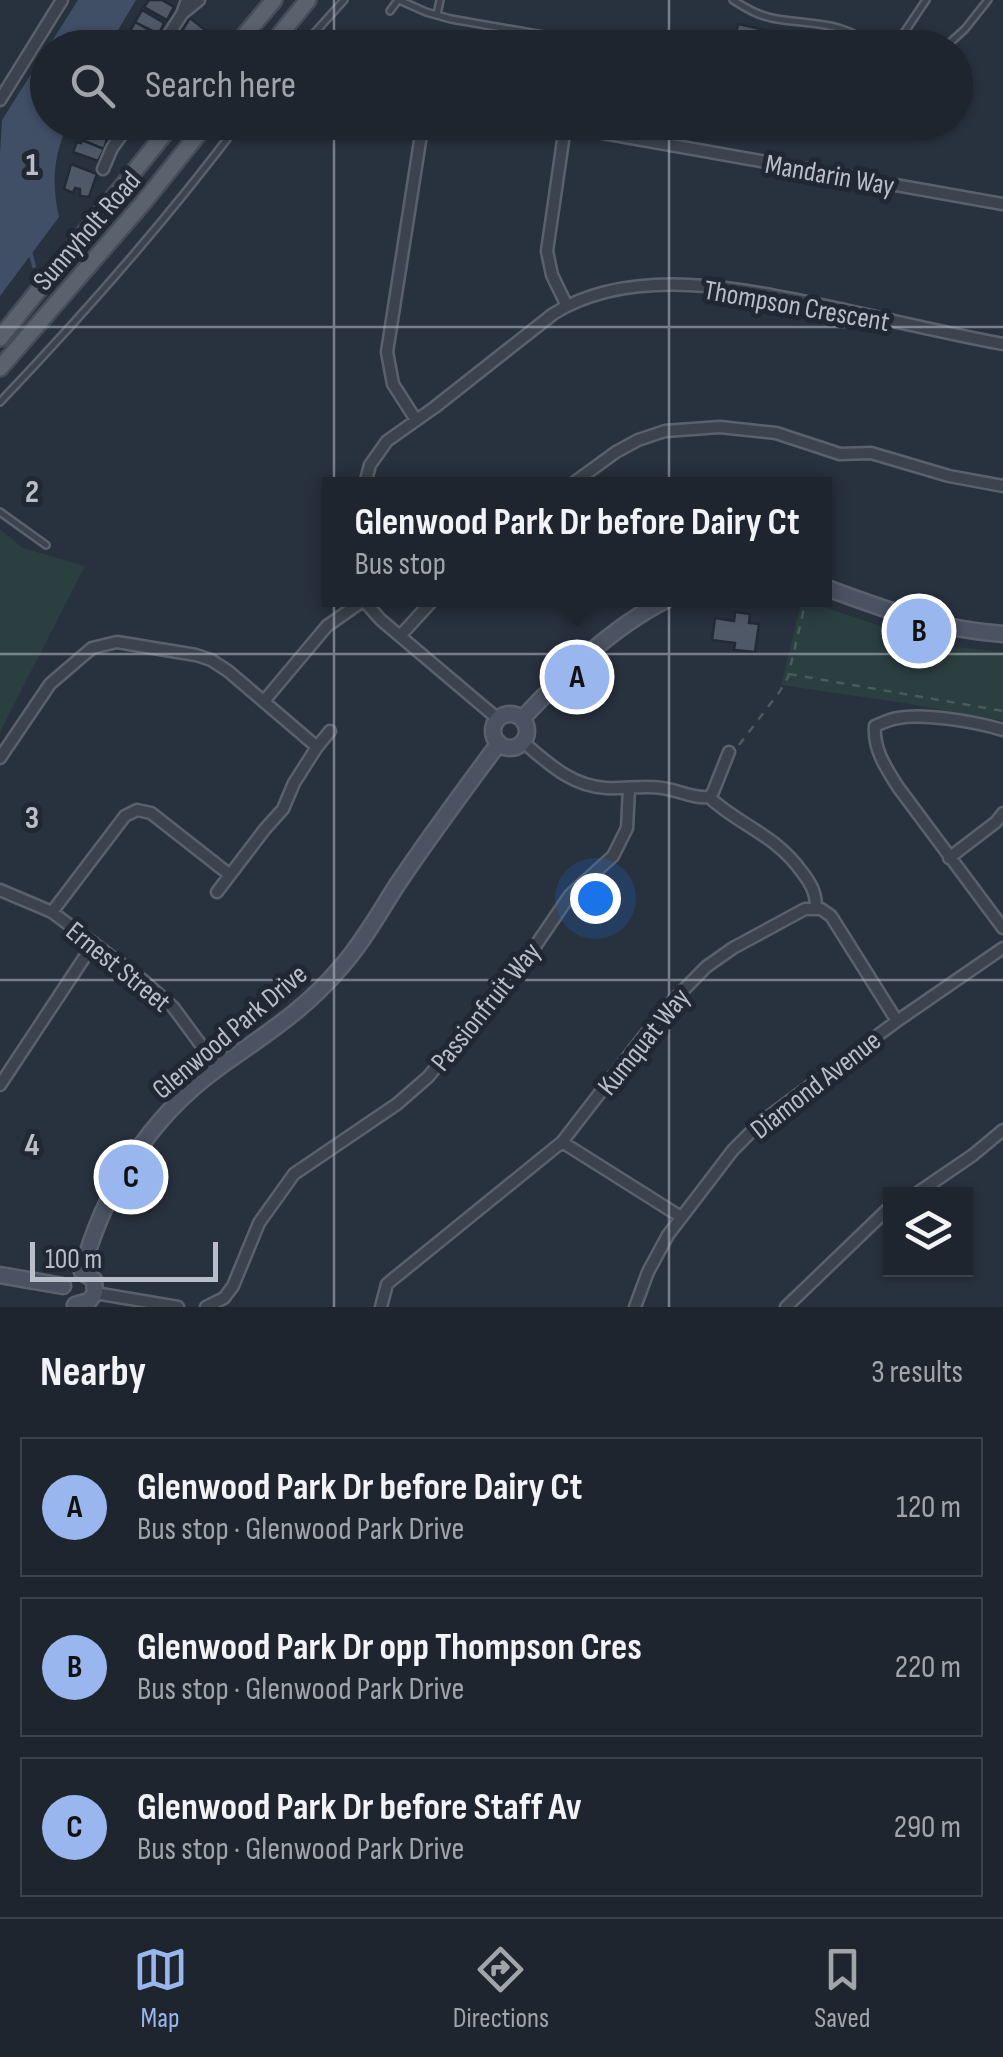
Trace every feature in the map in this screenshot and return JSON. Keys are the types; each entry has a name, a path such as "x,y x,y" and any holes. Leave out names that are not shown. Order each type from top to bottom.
{"main road":[{"path":"249,30 274,0"},
{"path":"283,30 308,0"},
{"name":"Sunnyholt Road","path":"0,338 160,140"},
{"name":"Sunnyholt Road","path":"0,368 194,140"}],"street":[{"path":"43,30 62,0"},
{"path":"172,30 188,0"},
{"path":"182,14 199,0"},
{"path":"0,100 30,52"},
{"path":"102,169 118,140"},
{"path":"416,420 393,384 387,352 421,140"},
{"path":"562,140 547,251 550,271 568,306"},
{"name":"Mandarin Way","path":"640,140 1003,204"},
{"name":"Thompson Crescent","path":"367,477 380,448 394,434 542,322 601,293 665,286 726,288 1003,344"},
{"path":"582,477 616,452 665,431 736,428 776,433 840,454 871,453 934,472 1003,486"},
{"path":"832,590 931,623 1003,634"},
{"path":"264,700 327,626 353,607"},
{"path":"369,607 498,720"},
{"path":"400,636 427,607"},
{"path":"522,719 576,665 654,607"},
{"path":"0,758 50,684 92,648 127,642 204,657 224,668 317,748"},
{"path":"512,714 522,719 527,729 523,742 512,748 499,743 493,732 498,720 512,714"},
{"path":"1003,730 980,723 897,718 875,726 874,739 884,766 1003,928"},
{"path":"217,892 283,810 294,783 330,731"},
{"path":"523,742 579,783 605,788 665,788 701,798 709,796 716,787 728,752"},
{"name":"Glenwood Park Drive","path":"82,1272 94,1233 133,1156 167,1113 218,1068 282,1025 342,967 499,743"},
{"name":"Passionfruit Way","path":"210,1306 224,1298 232,1286 260,1223 294,1174 397,1104 428,1077 536,945 575,890 620,846 628,819 629,788"},
{"path":"709,796 792,858 812,886 816,908 831,916 898,1021"},
{"path":"52,912 125,816 137,810 150,812 230,874"},
{"path":"950,858 1003,813"},
{"name":"Ernest Street","path":"0,890 52,912 163,998 218,1068"},
{"name":"Kumquat Way","path":"381,1307 388,1284 562,1142 665,1009 706,967 806,908 816,908"},
{"path":"0,1085 94,943"},
{"name":"Diamond Avenue","path":"634,1307 659,1250 734,1150 760,1123 1003,948"},
{"path":"926,1187 1003,1130"},
{"path":"562,1142 682,1217"},
{"path":"786,1307 883,1214"},
{"path":"82,1272 94,1280 95,1293 85,1304 75,1306 66,1298 62,1286 71,1274 82,1272"},
{"path":"0,1275 62,1286"},
{"path":"95,1293 178,1307"}],"lane":[{"path":"318,30 344,0"},
{"path":"390,10 398,0 437,15 519,30"},
{"path":"437,15 440,0"},
{"path":"733,0 752,12 777,20 816,22 847,30"},
{"path":"906,30 926,0"},
{"path":"964,30 988,0"},
{"path":"0,402 101,293 226,140"},
{"path":"0,512 46,545"}],"path":[{"path":"728,752 742,743 780,692 789,674 804,607"},
{"path":"789,674 1003,711"}],"shaded area":[{"path":"0,529 23,548 85,566 0,732"},
{"path":"800,607 823,607 923,640 1003,652 1003,721 903,703 781,685"}],"water":[{"path":"78,0 136,0 118,30 59,30"},
{"path":"30,76 30,140 62,140 55,169 59,217 0,296 0,153 2,120"}],"building":[{"path":"149,0 162,0 174,7 167,20 144,7"},
{"path":"142,10 164,23 161,30 151,30 135,22"},
{"path":"190,18 205,30 183,30"},
{"path":"135,22 149,30 131,30"},
{"path":"738,24 766,30 737,30"},
{"path":"82,140 107,140 104,149"},
{"path":"82,140 104,149 98,161 73,152"},
{"path":"71,164 97,174 89,197 80,196 80,189 75,188 73,193 64,189"},
{"path":"735,612 750,614 749,623 759,624 755,652 734,650 735,643 712,640 715,618 734,621"}],"waterway":[{"path":"30,251 34,266"}],"place":[{"name":"Glenwood Park Dr opp Thompson Cres","path":"919,631"},
{"name":"Glenwood Park Dr before Dairy Ct","path":"577,677"},
{"name":"Glenwood Park Dr before Staff Av","path":"131,1177"}]}
